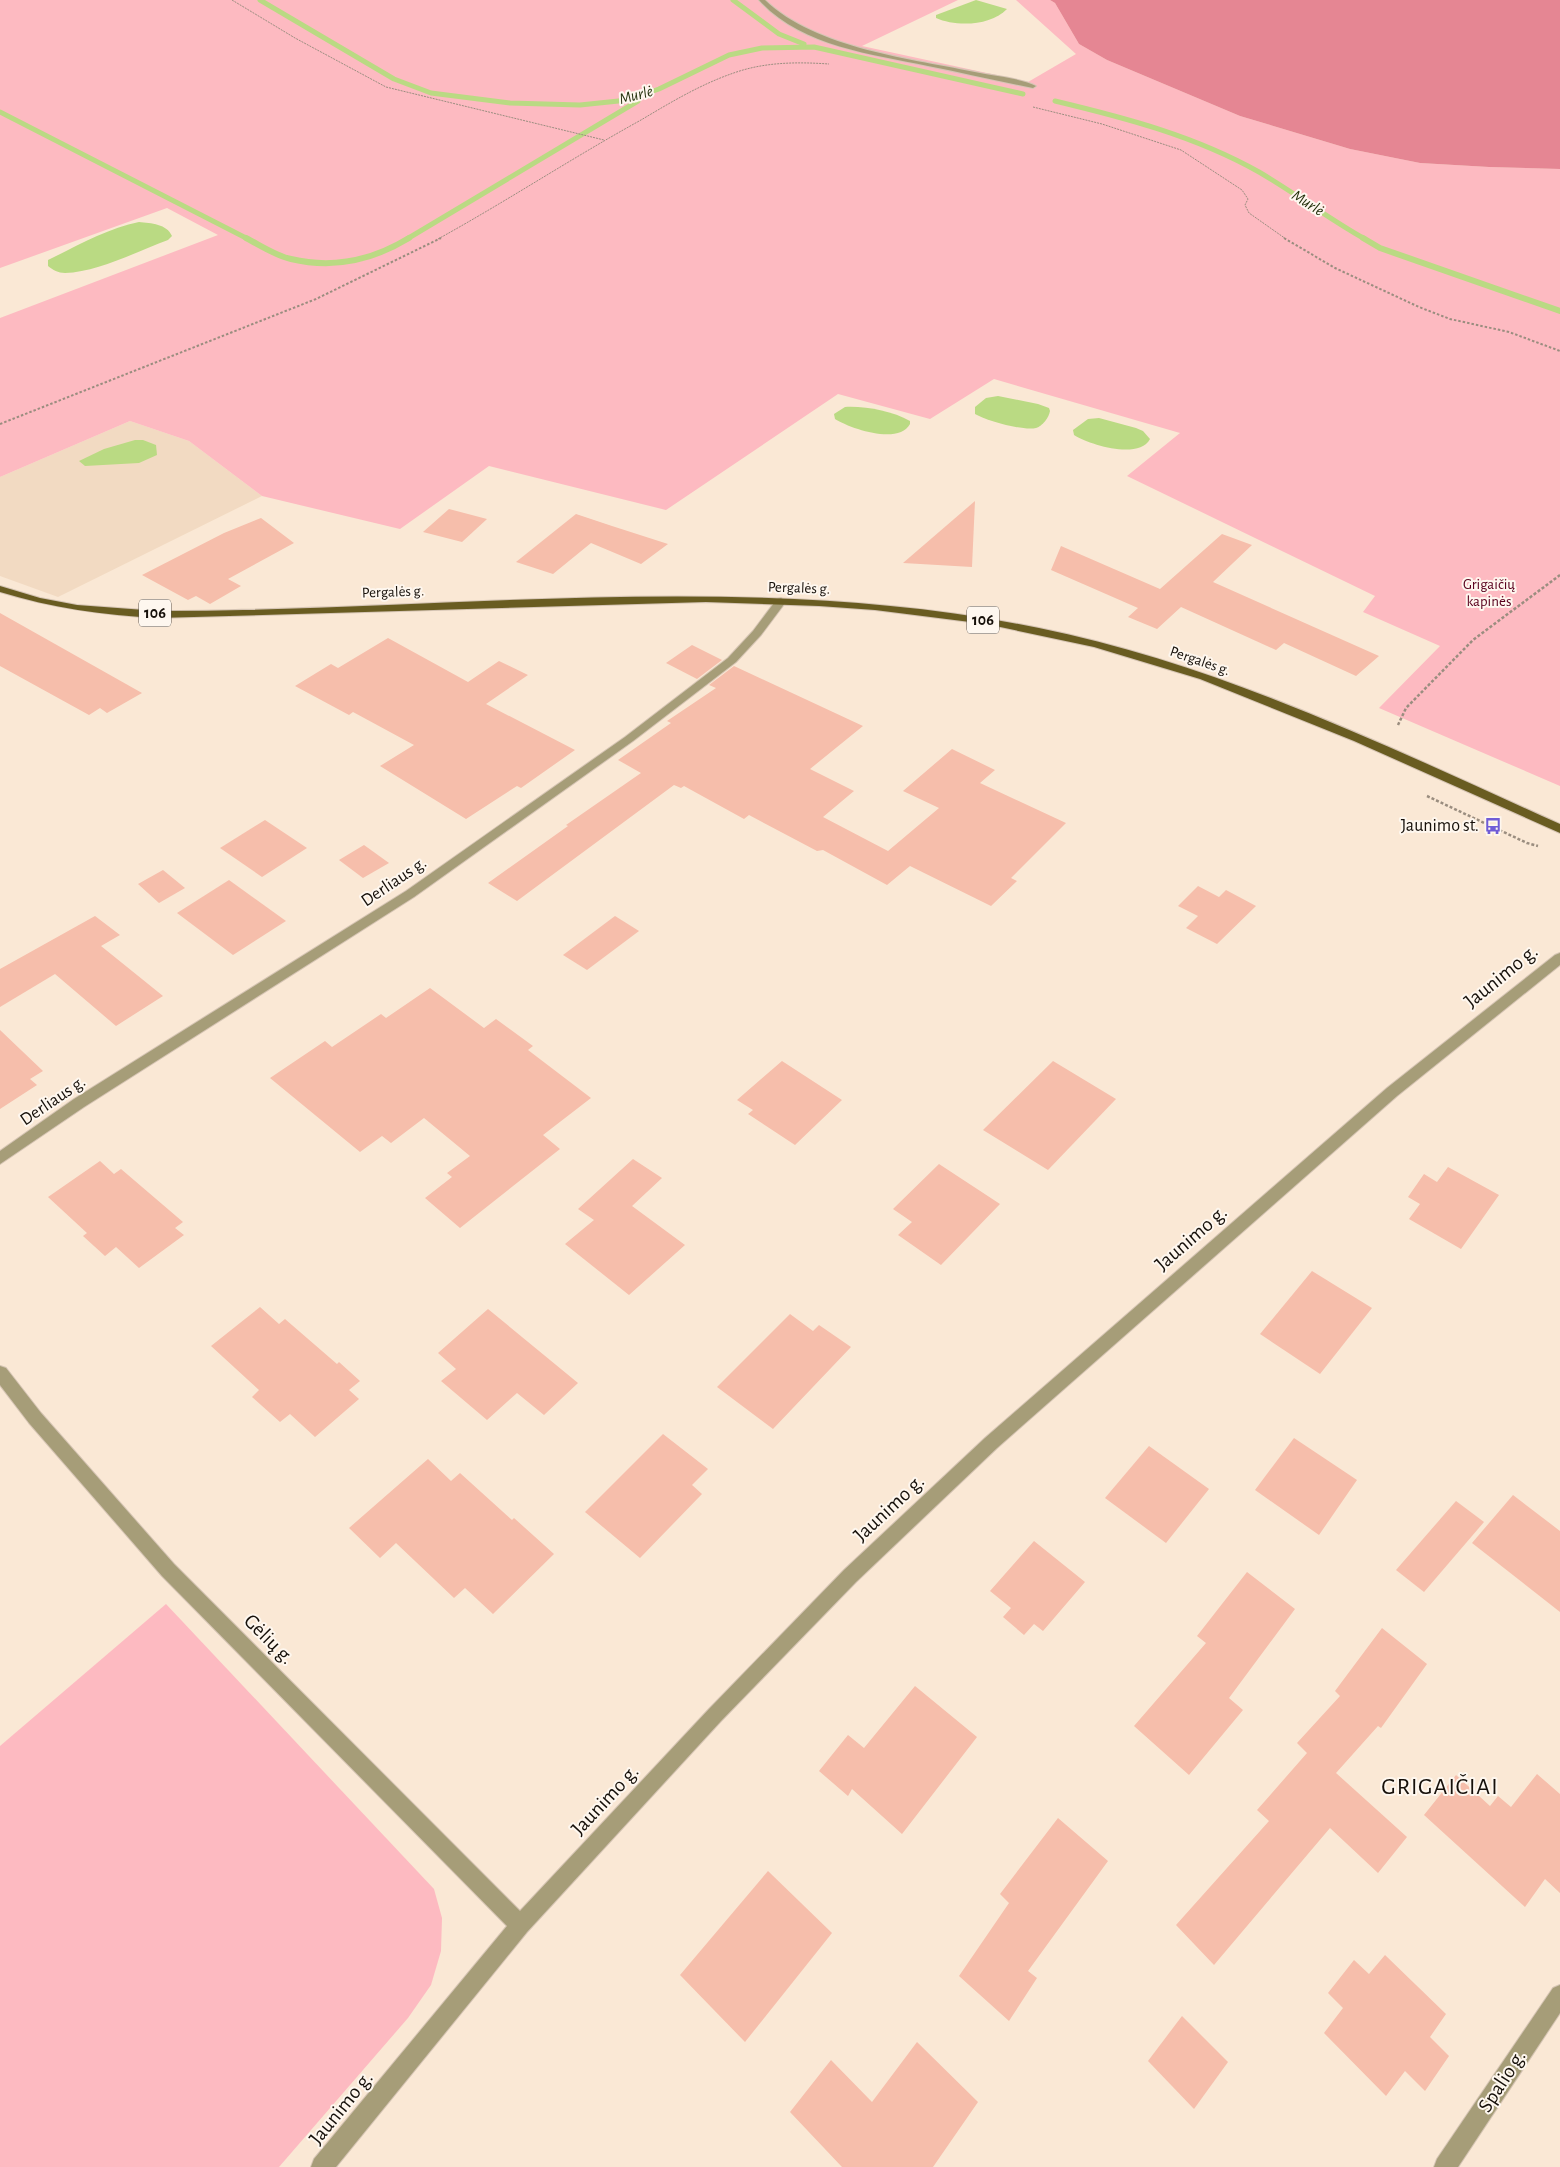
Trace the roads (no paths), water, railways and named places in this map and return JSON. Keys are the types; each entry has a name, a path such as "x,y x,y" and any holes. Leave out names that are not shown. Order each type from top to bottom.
{"main road":[{"name":"Pergalės g.","path":"0,589 62,605 139,613 184,614 704,599 781,601 912,610 986,621 1057,635 1148,659 1258,697 1560,829"}],"street":[{"path":"762,0 767,7 794,26 832,41 890,56 1033,86"},
{"name":"Derliaus g.","path":"0,1158 79,1103 410,894 630,739 732,660 758,633 781,601"},
{"name":"Jaunimo g.","path":"322,2167 520,1925 715,1715 843,1582 991,1443 1392,1092 1560,958"},
{"name":"Gėlių g.","path":"0,1373 35,1418 168,1570 520,1925"},
{"name":"Spalio g.","path":"1445,2167 1560,1995"}],"waterway":[{"name":"Murlė","path":"260,0 394,79 431,93 510,103 580,105 628,100 659,89 729,55 762,48 814,47 1023,94"},
{"path":"733,0 779,34 804,44"},
{"path":"407,239 638,101"},
{"name":"Murlė","path":"1055,101 1160,129 1235,159 1259,172 1365,239"},
{"path":"0,112 248,239"},
{"path":"246,238 285,258 322,263 337,263 367,257 395,246 409,238"},
{"name":"Murlė","path":"1363,238 1380,248 1560,311"}],"place":[{"name":"Jaunimo st.","path":"1493,826"}],"district":[{"name":"GRIGAIČIAI","path":"1440,1787"}],"park label":[{"name":"Grigaičių kapinės","path":"1489,592"}]}
